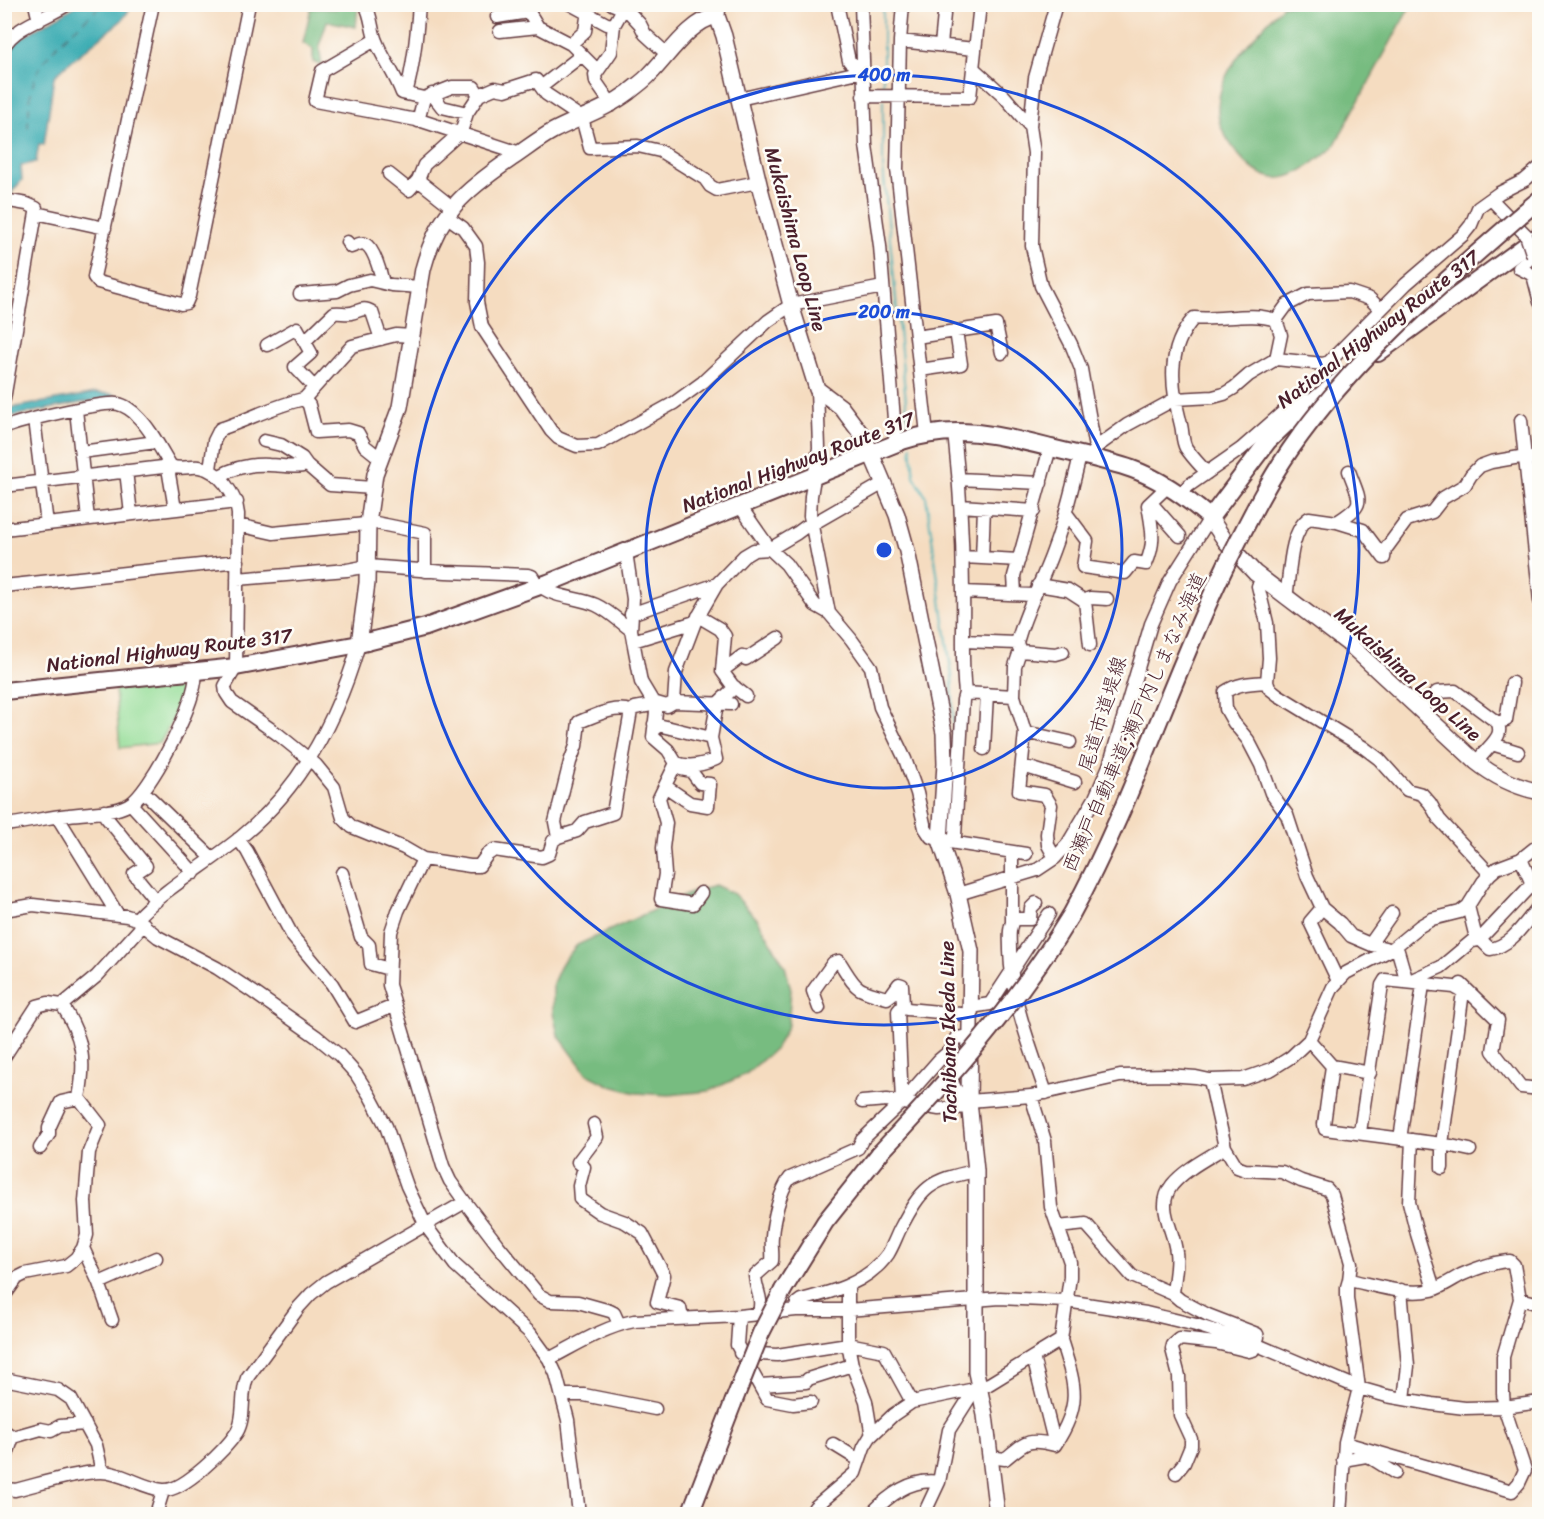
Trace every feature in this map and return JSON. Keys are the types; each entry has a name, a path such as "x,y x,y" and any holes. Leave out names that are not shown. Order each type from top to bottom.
{"highway":[{"name":"西瀬戸自動車道;瀬戸内しまなみ海道","path":"690,1515 761,1333 783,1290 825,1222 880,1153 958,1069 991,1029 1035,971 1071,915 1117,824 1195,631 1247,523 1289,451 1324,406 1393,328 1539,199"},
{"name":"National Highway Route 317","path":"4,691 236,667 359,644 426,627 626,552 923,435 986,432 1050,448 1089,454 1134,470 1173,491 1210,518 1268,441 1314,400 1533,235"}],"main road":[{"name":"Mukaishima Loop Line","path":"359,644 368,566 373,488 380,458 400,407 427,253 449,211 468,189 553,131 612,105 648,77 698,23 718,10 758,182 791,305 817,389"},
{"path":"817,389 842,407 852,419 865,439 870,454"},
{"name":"Tachibana Ikeda Line","path":"870,454 897,515 907,551 944,733 945,841 971,951 968,1105 976,1171 977,1388 985,1415 997,1515"},
{"name":"Mukaishima Loop Line","path":"1210,518 1226,542 1263,579 1350,645 1476,762 1494,776 1525,789 1539,792"}],"street":[{"path":"35,4 39,21"},
{"path":"4,47 12,35 55,14 68,4"},
{"path":"153,4 94,276 98,282 181,304 186,303 249,4"},
{"path":"365,4 370,13 375,40 397,79 402,93 428,96 452,87 474,87 479,94"},
{"path":"406,93 414,68 413,54 419,4"},
{"path":"570,4 588,9 607,24 615,25"},
{"path":"837,4 849,62 863,71"},
{"path":"861,4 863,71 867,96 866,145 880,246 899,443"},
{"path":"903,4 897,170 920,370 923,435"},
{"path":"941,45 945,4"},
{"path":"867,96 970,97 980,4"},
{"path":"1055,858 1048,845 1047,834 1051,805 1045,795 1019,791 1025,732 1014,696 1015,666 1021,627 1053,551 1089,454 1081,369 1071,344 1041,286 1033,253 1034,153 1030,126 1035,78 1056,4"},
{"path":"612,105 596,82 595,75 611,52 617,7 627,10 640,24 645,34 668,55"},
{"path":"497,17 526,8 538,27 571,44 597,70"},
{"path":"571,44 585,31 588,9"},
{"path":"500,31 538,27"},
{"path":"375,40 322,71 315,101 418,121 461,132 520,153"},
{"path":"900,41 974,49"},
{"path":"542,87 582,55"},
{"path":"973,68 1004,96 1030,126"},
{"path":"739,99 863,71"},
{"path":"389,174 410,190 418,180 424,165 461,132 466,113 479,94 495,88 505,90 536,80 546,94 582,118 590,148 638,146 660,151 698,174 717,190 758,182"},
{"path":"418,121 428,96"},
{"path":"428,96 442,107 466,113"},
{"path":"1089,454 1148,413 1175,399 1213,397 1224,394 1249,375 1276,359 1323,364 1329,362 1406,284 1464,235 1478,208 1499,193 1525,180 1539,167"},
{"path":"418,180 449,211 476,246 477,309 487,336 551,430 558,438 577,446 598,445 674,403 704,382 768,321 791,305 883,287"},
{"path":"1491,199 1533,235 1533,256 1519,268 1533,276 1539,302"},
{"path":"4,399 36,213 36,208 31,205 9,201"},
{"path":"36,213 105,228"},
{"path":"347,242 351,247 366,244 373,255 383,284"},
{"path":"300,294 338,291 349,285 370,280 383,284 420,287"},
{"path":"1276,320 1287,305 1308,294 1349,292 1370,298 1380,309"},
{"path":"305,341 334,314 349,313 363,308 372,312 381,339"},
{"path":"1207,473 1186,448 1175,399 1172,364 1185,331 1194,318 1210,319 1230,316 1276,320"},
{"path":"1276,320 1281,335 1276,359"},
{"path":"916,337 996,325 1002,353"},
{"path":"267,345 297,328 311,353 295,367 314,387"},
{"path":"920,370 961,364 956,331"},
{"path":"214,473 214,441 220,429 244,422 289,402 304,399 352,346 396,335 412,336"},
{"path":"817,389 819,448 810,516 830,613"},
{"path":"304,399 309,405 316,432 348,430 358,433 365,446 380,458"},
{"path":"1066,513 1088,541 1083,567 1125,573 1134,562 1146,564 1154,539 1148,505 1151,502 1188,486 1207,473 1241,449 1290,406 1299,401 1314,400"},
{"path":"4,428 76,410 118,404 137,415 171,466 175,509"},
{"path":"76,410 88,519"},
{"path":"34,419 46,524"},
{"path":"1521,420 1539,601"},
{"path":"945,841 955,836 965,693 962,667 962,506 954,432"},
{"path":"264,441 281,445 302,458 330,485 373,488"},
{"path":"81,452 156,442"},
{"path":"1015,593 1014,576 1050,448"},
{"path":"1286,598 1297,530 1309,518 1338,522 1363,530 1384,558 1385,550 1407,520 1432,512 1443,498 1465,485 1480,466 1525,457 1539,459"},
{"path":"214,473 251,466 297,468 307,465"},
{"path":"4,486 171,466 176,468 196,466 214,473 233,493 237,502 236,667 225,686 226,693 232,702 309,757 334,787 343,818 352,827 404,848 423,859 479,866 494,850 542,857 549,854 558,837 577,831 585,822 613,813 631,711 635,708 657,704 668,706 674,702 731,704"},
{"path":"126,471 131,514"},
{"path":"1338,522 1356,510 1358,503 1349,471"},
{"path":"958,479 1041,483"},
{"path":"674,702 676,672 697,619 717,584 744,556 754,550 770,549 812,522 816,522 882,484"},
{"path":"4,529 237,502"},
{"path":"1151,502 1180,536"},
{"path":"740,506 770,549 786,564 815,605 830,613 871,667 880,707 905,759 917,793 925,828 932,837 1026,854"},
{"path":"962,506 1034,511"},
{"path":"982,558 984,508"},
{"name":"尾道市道堤線","path":"958,894 1037,870 1055,858 1067,845 1095,798 1119,736 1151,624 1170,581 1210,518"},
{"path":"238,525 273,533 376,523 425,533 425,571"},
{"path":"626,552 633,599 632,635 641,682 653,702 657,704"},
{"path":"963,557 1019,560"},
{"path":"4,586 238,561"},
{"path":"237,579 347,570 368,566 528,575 532,576 537,586 548,591 595,604 608,612 632,635"},
{"path":"1263,579 1258,586 1267,623 1269,658 1267,682 1269,688 1363,747 1378,759 1407,790 1422,794 1439,819 1490,874"},
{"path":"631,614 717,584"},
{"path":"963,592 1015,593 1036,590 1068,590 1086,601"},
{"path":"1086,601 1090,598 1107,599"},
{"path":"1086,601 1090,645"},
{"path":"632,635 697,619 720,629 725,636 722,671 746,696"},
{"path":"722,671 742,656 746,659 778,638"},
{"path":"963,641 1056,654 1064,652"},
{"path":"4,1057 37,1006 48,1003 62,1005 97,976 156,902 238,839 273,806 291,785 327,729 342,699 359,644"},
{"path":"4,825 118,809 131,804 143,791 183,722 194,688 195,672"},
{"path":"1267,682 1233,686 1225,692 1227,709 1234,723 1248,740 1261,765 1271,793 1287,815 1307,876 1322,908 1340,922 1351,936 1372,945 1398,951 1407,982"},
{"path":"1498,723 1506,720 1512,683"},
{"path":"675,765 686,767 716,759 711,738 717,704 735,687"},
{"path":"1420,709 1437,692 1455,691 1498,723 1500,730 1497,738 1476,762"},
{"path":"965,693 1014,696"},
{"path":"984,749 987,694"},
{"path":"657,704 653,736 668,750 675,765 691,771 700,783 710,784 708,806 690,803 665,786"},
{"path":"558,837 555,822 576,746 579,722 610,710 620,708 631,711"},
{"path":"654,724 711,738"},
{"path":"1025,732 1070,742"},
{"path":"1492,744 1518,752"},
{"path":"675,765 659,798 666,823 661,899 693,904 701,893"},
{"path":"1023,766 1075,782"},
{"path":"143,791 212,858"},
{"path":"131,804 194,873"},
{"path":"104,811 106,817 146,866 134,874 156,902"},
{"path":"62,816 60,821 118,915"},
{"path":"238,839 247,851 293,937 332,984 355,1022 394,1006"},
{"path":"862,1102 886,1100 939,1109 1031,1096 1120,1076 1167,1075 1210,1080 1243,1079 1272,1069 1291,1057 1310,1040 1329,995 1338,981 1360,964 1392,949 1432,919 1460,912 1468,906 1490,874 1497,868 1521,859 1539,844"},
{"path":"1012,852 1011,974 1020,1017 1047,1093"},
{"path":"423,859 398,911 391,932 389,985 443,1166 450,1181 465,1202 539,1295 550,1301 578,1302 610,1311 614,1313 620,1324"},
{"path":"1407,982 1441,967 1472,941 1479,940 1532,884 1521,859"},
{"path":"342,873 361,937 369,945 371,964 389,969"},
{"path":"1012,922 1019,918 1030,919 1031,908 1036,903"},
{"path":"4,910 33,905 118,915 140,922 158,937 217,968 253,992 339,1055 356,1074 383,1119 407,1186 426,1226 455,1265 522,1326 549,1359 562,1395 572,1441 579,1515"},
{"path":"1468,906 1475,934 1490,949 1499,948 1509,942 1539,905"},
{"path":"1322,908 1310,922 1338,981"},
{"path":"1372,945 1373,940 1392,913"},
{"path":"903,1005 907,1009 923,1011 971,1011 990,1004 1049,914"},
{"path":"819,1008 813,991 835,960 839,960 856,988 861,991 887,998 896,986 902,985 903,1005 898,1011 902,1102"},
{"path":"1360,1132 1382,985 1385,980 1454,987 1463,992 1442,1144 1442,1167"},
{"path":"1454,987 1459,982 1498,1020 1492,1051 1521,1087 1539,1089"},
{"path":"1423,985 1406,1139 1409,1202 1434,1289"},
{"path":"4,1296 17,1278 25,1274 66,1266 83,1248 87,1235 85,1202 89,1152 100,1125 79,1098 83,1066 80,1039 62,1005"},
{"path":"968,1105 953,1084 952,1049 956,1038 971,1036"},
{"path":"1310,1040 1332,1066 1370,1073"},
{"path":"759,1313 761,1299 755,1276 772,1261 771,1238 787,1181 858,1148 868,1133 902,1102 939,1060 952,1049"},
{"path":"1332,1066 1325,1129 1360,1132 1470,1150"},
{"path":"1210,1080 1225,1147 1237,1167 1245,1170 1282,1172 1327,1189 1332,1195 1351,1263 1347,1298 1359,1388 1345,1443 1340,1515"},
{"path":"1031,1096 1045,1141 1051,1207 1070,1262 1061,1340 1075,1385 1074,1401 1064,1432 1055,1445"},
{"path":"40,1148 49,1134 61,1102 79,1098"},
{"path":"594,1124 597,1137 578,1162 584,1167 579,1186 580,1199 600,1213 625,1222 642,1233 664,1275 657,1302 680,1308 682,1318"},
{"path":"1173,1294 1177,1257 1165,1216 1165,1199 1172,1186 1184,1175 1225,1147"},
{"path":"796,1310 797,1303 801,1300 836,1291 868,1274 888,1254 921,1194 933,1183 950,1176 976,1171"},
{"path":"6,1489 15,1490 73,1476 102,1472 163,1491 187,1482 212,1460 237,1431 243,1388 247,1378 311,1294 326,1282 465,1202"},
{"path":"1058,1227 1086,1224 1132,1276 1173,1294 1208,1315 1257,1334 1256,1344 1249,1351 1216,1343 1180,1340 1173,1345 1179,1376 1180,1415 1191,1439 1191,1446 1184,1462 1176,1473"},
{"path":"83,1248 112,1320"},
{"path":"99,1283 156,1258"},
{"path":"1345,1443 1512,1491 1519,1484 1525,1470 1504,1407 1503,1357 1520,1299 1514,1265 1510,1261 1464,1274 1434,1289 1401,1290 1349,1280"},
{"path":"848,1286 848,1344 852,1365 866,1401 871,1431 875,1432"},
{"path":"1401,1290 1408,1366 1404,1399"},
{"path":"549,1359 620,1324 634,1321 740,1316 796,1310 847,1310 1000,1298 1066,1301 1146,1313 1196,1325 1256,1344 1359,1388 1404,1399 1465,1408 1504,1407 1539,1402"},
{"path":"1520,1299 1539,1304"},
{"path":"740,1316 737,1345 767,1399 793,1404 811,1402"},
{"path":"811,1515 815,1508 855,1473 864,1447 875,1432 893,1415 912,1402 989,1384 1061,1340"},
{"path":"740,1353 777,1355 848,1344 884,1351 912,1402"},
{"path":"1033,1358 1055,1445"},
{"path":"760,1385 806,1382 808,1379 852,1365"},
{"path":"4,1379 58,1390 71,1399 96,1444 102,1472"},
{"path":"924,1515 939,1482 949,1430 977,1388"},
{"path":"562,1395 584,1395 655,1409"},
{"path":"4,1463 9,1434 41,1429 51,1431 60,1426 85,1424"},
{"path":"989,1457 1005,1459 1024,1443 1029,1442 1055,1445"},
{"path":"833,1444 859,1460"},
{"path":"1343,1460 1366,1456 1395,1473"},
{"path":"871,1515 894,1492 928,1480 939,1482"},
{"path":"156,1515 163,1491"}],"green space":[{"path":"338,5 358,5 356,27 327,21 319,46 322,66 313,62 313,49 303,43 311,8 336,9"},
{"path":"1283,5 1411,5 1334,146 1296,174 1284,178 1272,178 1260,174 1248,165 1235,150 1225,136 1218,108 1220,93 1232,65"},
{"path":"183,681 180,704 160,743 120,748 115,689"},
{"path":"715,885 734,894 758,920 785,966 791,990 788,1025 776,1048 746,1074 709,1091 669,1095 636,1093 611,1086 587,1074 558,1035 553,1013 553,983 562,963 577,945 697,890"}],"water":[{"path":"76,5 133,5 122,20 54,77 44,145 39,144 36,162 21,166 22,180 12,192 5,247 5,109 10,58 14,45 19,40"},
{"path":"96,393 117,396 13,416 10,408"}],"waterway":[{"path":"883,4 883,91"},
{"path":"883,100 883,168 909,432"},
{"path":"911,446 914,476 926,497 952,676 954,753"}],"ferry route":[{"path":"28,128 31,93 39,69 54,49 102,4"}]}
